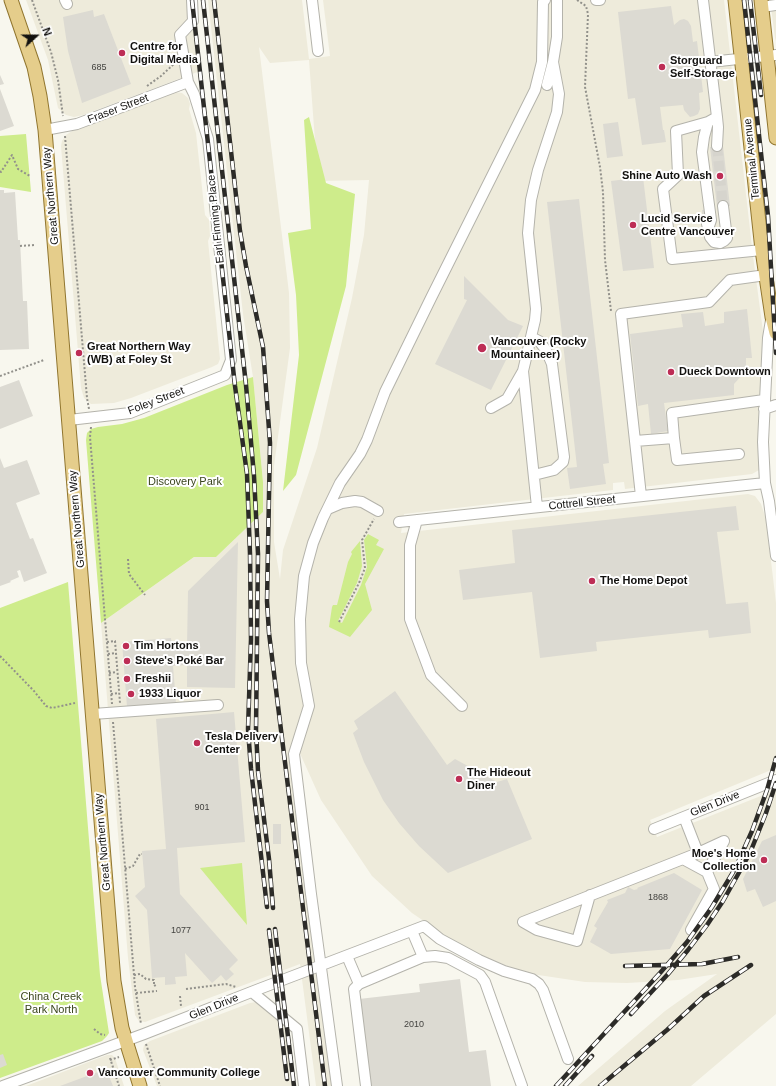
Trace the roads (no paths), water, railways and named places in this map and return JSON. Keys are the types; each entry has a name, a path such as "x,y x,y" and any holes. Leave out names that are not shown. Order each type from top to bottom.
{"main road":[{"name":"Great Northern Way","path":"10,0 34,67 45,130 114,981 125,1041 140,1086"},
{"name":"Terminal Avenue","path":"735,0 762,250 772,317 776,333"},
{"path":"762,3 772,56 776,138"}],"street":[{"name":"Earl Finning Place","path":"192,0 193,21 180,34 188,82 194,94 208,138 231,360"},
{"path":"312,0 318,51"},
{"path":"337,1086 322,965 309,880 294,754 309,706 301,663 300,619 304,576 313,544 340,483 360,454 367,440 385,392 535,90 542,62 543,2 545,0"},
{"path":"548,84 553,62 556,37 557,0"},
{"path":"703,0 710,62 712,120 704,137 702,152 707,198 704,207 710,237 714,242 720,243 727,238"},
{"path":"762,3 776,5"},
{"path":"710,62 772,56"},
{"path":"491,408 507,399 523,371 531,337 536,308 528,233 531,200 538,170 557,112 560,94 553,62"},
{"name":"Fraser Street","path":"45,130 77,124 188,82"},
{"path":"712,120 718,127 717,146"},
{"path":"712,120 676,131 678,175 663,189 672,259 762,250"},
{"path":"723,206 727,238 732,245 734,253"},
{"path":"641,496 621,314 709,302 730,280 766,275"},
{"name":"Terminal Avenue","path":"772,317 768,338 762,442 764,483 769,501 776,556"},
{"path":"531,337 539,341 546,350 552,364 564,457 563,462 554,470 534,475"},
{"name":"Foley Street","path":"69,420 130,413 225,375 231,360"},
{"path":"523,371 537,507"},
{"path":"739,454 677,460 672,413 776,405"},
{"path":"635,441 674,438"},
{"name":"Cottrell Street","path":"399,522 764,483"},
{"path":"328,509 342,503 355,501 362,502 378,511"},
{"path":"417,520 410,545 410,619 431,675 462,706"},
{"path":"93,714 218,705"},
{"name":"Glen Drive","path":"654,829 776,780"},
{"path":"684,817 698,853"},
{"path":"590,895 577,941 537,930 523,922 536,916 590,895 683,859 698,853 724,841 707,872"},
{"path":"683,859 707,872 714,889 691,930"},
{"name":"Glen Drive","path":"3,1086 125,1041 424,926 446,942 479,960 539,984 543,990 568,1059"},
{"path":"412,931 423,957"},
{"path":"347,956 359,984"},
{"path":"366,1086 354,989 359,984 423,957 435,956 448,958 480,975 485,982 522,1086"},
{"path":"252,992 297,1029 304,1086"}],"tunnel":[{"path":"717,146 723,206"}],"railway":[{"path":"192,0 235,386 247,474 251,639 248,729 251,769 267,907"},
{"path":"203,0 246,385 254,476 258,554 256,730 258,771 269,859 273,908"},
{"path":"214,0 240,231 263,347 270,443 267,601 269,633 325,1086"},
{"path":"744,0 768,216 776,353"},
{"path":"750,0 761,95"},
{"path":"556,1086 660,973 687,942 712,907 735,869 752,831 767,790 776,758"},
{"path":"631,1014 688,950 723,901 750,853 776,783"},
{"path":"275,929 294,1086"},
{"path":"269,930 287,1079"},
{"path":"625,966 702,964 738,957"},
{"path":"600,1086 667,1030 704,996 751,965"},
{"path":"565,1086 592,1056"}],"place":[{"name":"Centre for Digital Media","path":"122,53"},
{"name":"Storguard Self-Storage","path":"662,67"},
{"name":"Shine Auto Wash","path":"720,176"},
{"name":"Lucid Service Centre Vancouver","path":"633,225"},
{"name":"Vancouver (Rocky Mountaineer)","path":"482,348"},
{"name":"Great Northern Way (WB) at Foley St","path":"79,353"},
{"name":"Dueck Downtown","path":"671,372"},
{"name":"The Home Depot","path":"592,581"},
{"name":"Tim Hortons","path":"126,646"},
{"name":"Steve's Poké Bar","path":"127,661"},
{"name":"Freshii","path":"127,679"},
{"name":"1933 Liquor","path":"131,694"},
{"name":"Tesla Delivery Center","path":"197,743"},
{"name":"The Hideout Diner","path":"459,779"},
{"name":"Moe's Home Collection","path":"764,860"},
{"name":"Vancouver Community College","path":"90,1073"}],"park label":[{"name":"Discovery Park","path":"185,482"},
{"name":"China Creek Park North","path":"51,1003"}]}
